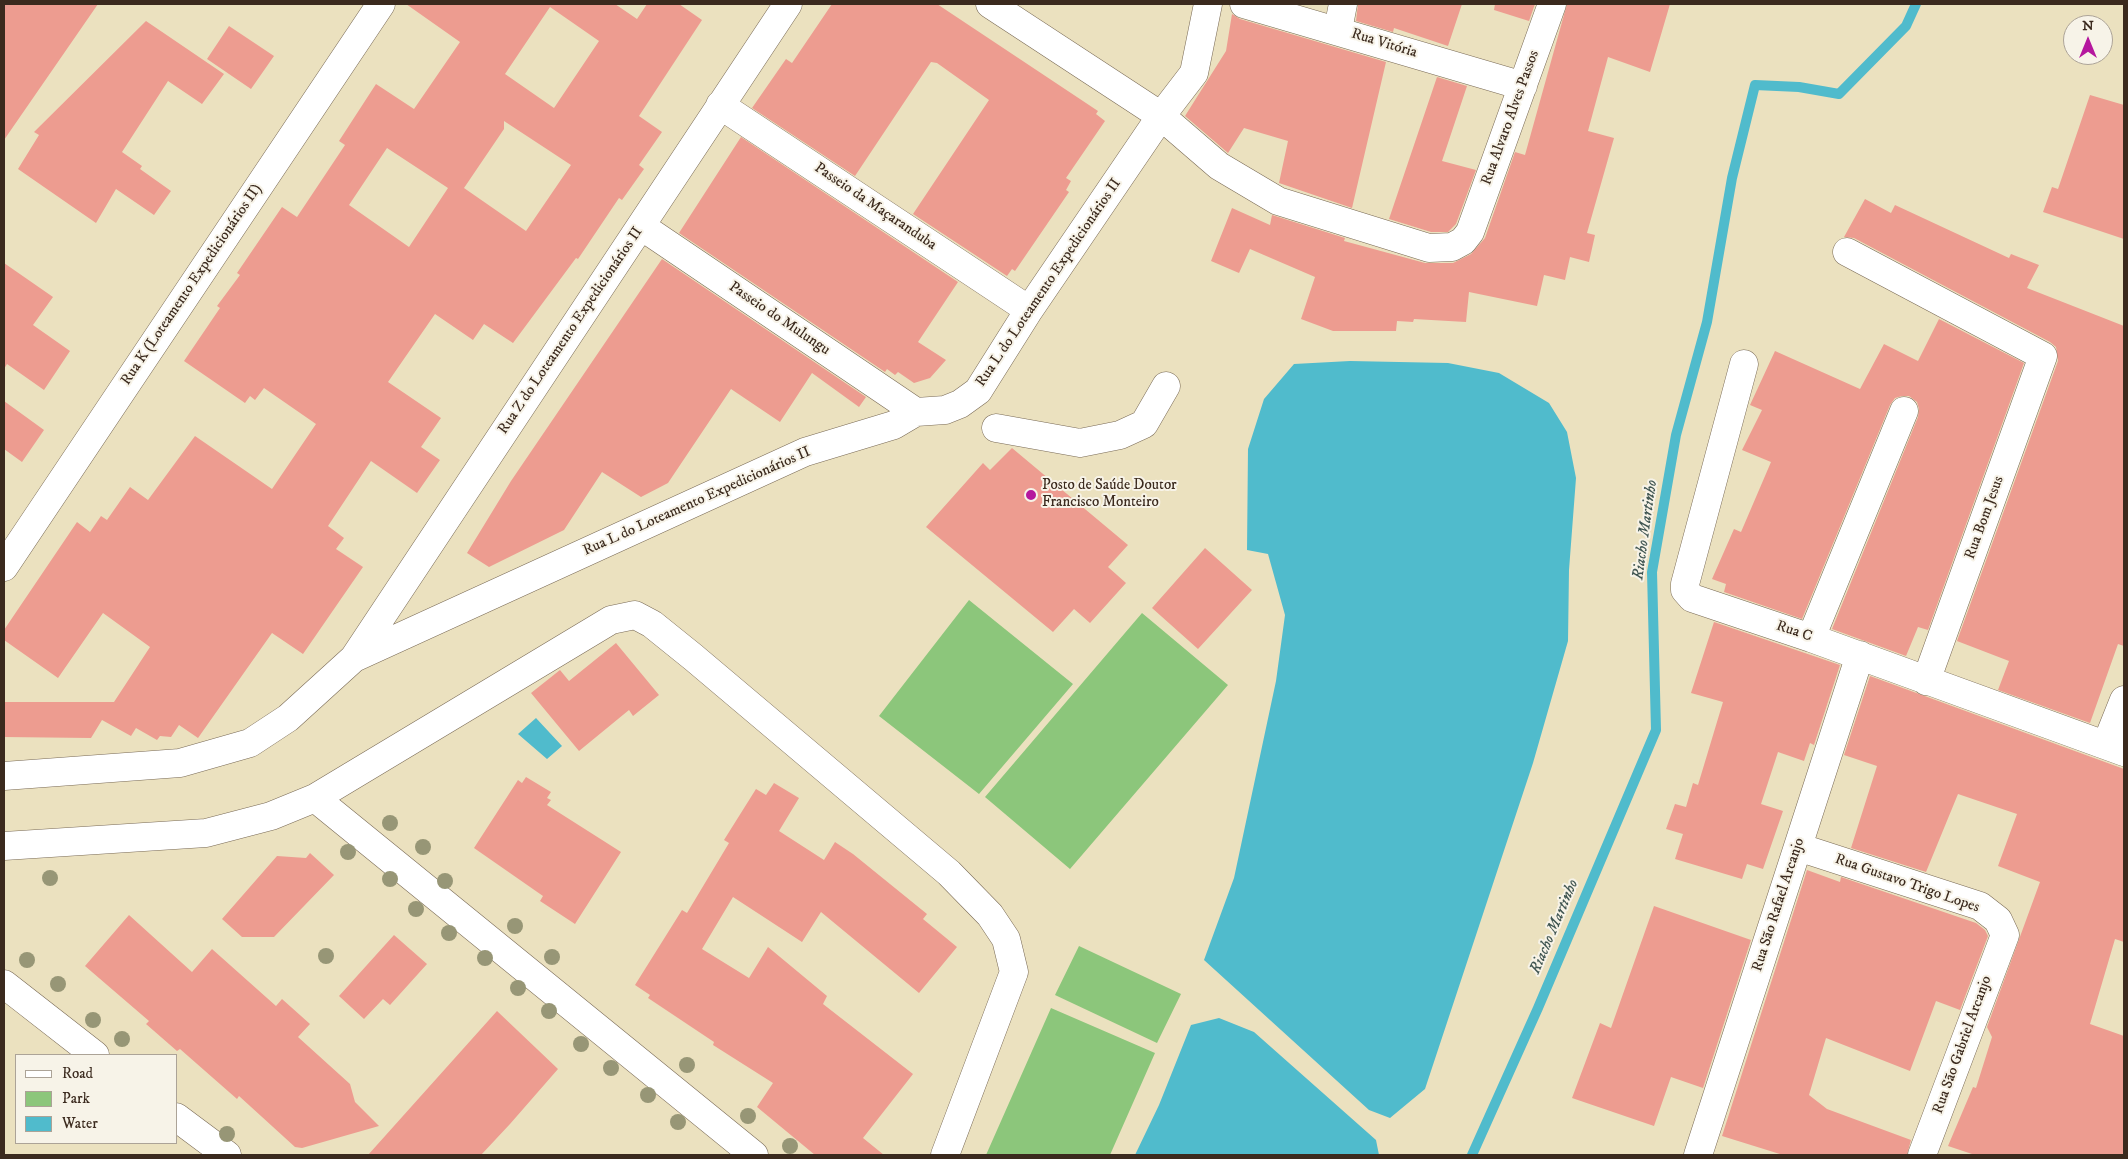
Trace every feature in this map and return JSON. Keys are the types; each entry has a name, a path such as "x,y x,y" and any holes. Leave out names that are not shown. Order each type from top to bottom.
{"street":[{"name":"Rua K (Loteamento Expedicionários II)","path":"4,567 381,4"},
{"name":"Rua Z do Loteamento Expedicionários II","path":"354,658 788,4"},
{"name":"Rua L do Loteamento Expedicionários II","path":"4,776 180,763 250,743 288,718 354,658 805,452 894,425 916,412 945,410 960,404 978,391 1029,310 1161,116 1194,73 1208,4"},
{"name":"Rua Vitória","path":"1244,4 1340,17 1523,86"},
{"name":"Rua Alvaro Alves Passos","path":"1161,116 1220,166 1278,201 1429,248 1452,247 1463,241 1470,232 1552,4"},
{"path":"1004,8 1161,116"},
{"name":"Passeio da Maçaranduba","path":"720,105 1029,310"},
{"name":"Passeio do Mulungu","path":"641,226 916,412"},
{"name":"Rua Bom Jesus","path":"1847,252 2043,356 1926,681"},
{"name":"Rua C","path":"1744,364 1684,584 1685,590 1692,598 1860,655 1926,681 2115,748"},
{"path":"996,428 1080,443 1120,435 1144,424 1166,386"},
{"path":"1811,638 1904,411"},
{"path":"4,846 206,833 271,816 315,798 611,620 635,615 652,624 949,873 990,915 1006,939 1014,972 946,1155"},
{"name":"Rua São Rafael Arcanjo","path":"1698,1155 1860,655"},
{"path":"2115,748 2124,700"},
{"path":"315,798 754,1155"},
{"name":"Rua Gustavo Trigo Lopes","path":"1798,847 1980,906 1998,920 2005,934"},
{"name":"Rua São Gabriel Arcanjo","path":"1922,1155 2005,934"},
{"path":"4,984 94,1054"},
{"path":"178,1118 227,1155"}],"green space":[{"path":"969,600 1073,684 979,794 879,716"},
{"path":"1142,613 1228,685 1070,869 985,797"},
{"path":"1079,946 1181,994 1157,1043 1055,995"},
{"path":"1051,1008 1155,1053 1110,1155 986,1155"}],"water":[{"path":"1350,361 1448,363 1499,373 1549,403 1567,432 1576,478 1569,570 1568,641 1533,763 1425,1089 1390,1118 1369,1110 1204,960 1234,878 1276,681 1285,615 1268,554 1247,550 1248,449 1264,399 1294,364"},
{"path":"536,718 562,746 547,759 518,734"},
{"path":"1219,1018 1254,1032 1376,1140 1379,1155 1135,1155 1159,1105 1191,1025"}],"building":[{"path":"4,4 98,4 4,140"},
{"path":"406,4 615,4 637,19 647,4 679,4 702,20 639,116 662,132 639,165 644,169 622,200 619,198 578,259 576,258 513,343 484,324 473,340 435,314 388,382 441,418 421,447 440,460 417,493 371,461 328,526 344,538 336,549 363,567 303,654 272,633 198,738 179,725 171,737 160,736 157,740 136,728 131,736 102,720 91,738 4,737 4,702 114,702 150,647 103,613 58,678 4,640 4,630 77,522 90,532 101,516 107,520 130,487 148,500 195,436 272,489 316,424 264,388 255,400 250,396 245,403 184,361 220,308 217,306 240,275 237,273 282,207 297,217 345,145 339,141 376,84 414,109 460,42","holes":["550,7 599,41 554,108 505,74","504,121 571,165 526,231 464,188 504,129","387,148 448,188 409,247 349,205"]},
{"path":"832,4 937,4 1098,111 1096,114 1105,121 1066,178 1071,181 1066,190 1069,192 1015,271 1012,269 1007,276 913,214 989,100 937,63 931,62 855,176 752,108 786,59 792,63"},
{"path":"1358,4 1462,4 1448,46 1394,28 1393,32 1356,21"},
{"path":"1495,4 1535,4 1529,21 1494,10"},
{"path":"1567,4 1670,4 1650,72 1608,57 1588,131 1614,138 1587,233 1595,235 1589,262 1570,257 1565,280 1544,275 1537,306 1469,292 1466,322 1414,319 1413,322 1397,321 1396,331 1333,331 1301,319 1315,277 1250,249 1239,273 1211,261 1232,208 1270,225 1272,215 1345,238 1344,241 1425,263 1453,263 1471,254 1485,238 1515,152 1525,155"},
{"path":"1232,14 1240,19 1386,62 1352,208 1279,183 1288,141 1244,128 1228,153 1185,116 1226,51"},
{"path":"146,21 224,74 202,104 168,81 122,152 142,166 140,169 171,191 154,215 116,189 96,223 18,169 39,135 34,132"},
{"path":"229,26 274,56 251,89 207,59"},
{"path":"1437,77 1467,86 1442,161 1476,170 1456,224 1448,232 1431,232 1389,219"},
{"path":"2090,95 2124,105 2124,239 2043,212 2052,187 2058,189"},
{"path":"741,137 958,282 918,342 946,360 930,378 914,383 898,372 895,375 887,369 885,372 679,233"},
{"path":"1865,199 1891,213 1895,205 2009,258 2011,254 2039,265 2027,288 2124,326 2124,646 2118,644 2090,723 1998,690 2009,661 1957,641 2058,361 2056,347 2050,342 1854,238 1844,237"},
{"path":"662,259 866,397 859,407 812,373 780,422 731,389 668,483 641,497 602,472 564,530 489,567 467,553 511,481"},
{"path":"4,263 53,297 33,325 70,351 44,390 7,364 4,369"},
{"path":"1939,319 2024,363 1928,630 1918,627 1906,656 1832,629 1918,417 1919,409 1917,402 1909,396 1895,398 1890,405 1802,619 1724,592 1726,584 1712,579 1734,529 1741,532 1771,462 1742,450 1762,410 1750,405 1775,351 1860,389 1884,344 1918,361"},
{"path":"4,401 44,430 22,462 4,449"},
{"path":"1012,448 1128,545 1108,567 1126,583 1090,623 1074,609 1053,632 926,527 983,463 990,470"},
{"path":"1205,548 1252,590 1198,649 1152,608"},
{"path":"1714,622 1840,665 1814,745 1810,743 1804,761 1778,752 1761,804 1783,811 1763,869 1747,864 1742,879 1675,859 1683,834 1666,829 1675,804 1686,807 1693,783 1698,785 1723,702 1691,693"},
{"path":"616,643 659,695 633,716 629,710 579,751 531,693 560,670 569,681"},
{"path":"1870,676 2124,769 2124,942 2115,939 2090,1024 2124,1036 2124,1155 1975,1155 1948,1146 1973,1087 1976,1088 1992,1037 1987,1027 2040,882 1998,866 2017,814 1958,794 1926,872 1851,848 1877,766 1844,755"},
{"path":"526,777 551,792 547,798 551,800 547,805 621,852 575,924 540,901 543,896 474,848 518,780 522,783"},
{"path":"774,783 799,798 779,831 824,860 835,842 853,854 927,914 923,919 957,947 919,993 821,912 802,942 733,897 702,949 749,978 768,947 827,996 823,1004 913,1074 863,1138 884,1155 815,1155 757,1107 773,1083 713,1045 714,1042 648,998 650,995 635,985 682,910 687,913 729,843 724,840 756,789 766,795"},
{"path":"310,853 334,875 274,937 242,937 222,919 277,856 306,858"},
{"path":"1807,870 1840,882 1841,877 1976,923 1985,930 1988,936 1960,1010 1936,1001 1910,1071 1826,1038 1809,1095 1827,1109 1911,1140 1907,1155 1783,1155 1722,1136"},
{"path":"1654,906 1751,940 1703,1088 1671,1077 1654,1126 1572,1098 1600,1023 1611,1028"},
{"path":"129,915 192,972 212,949 276,1006 282,999 310,1024 298,1037 350,1084 355,1102 379,1126 302,1148 295,1147 239,1096 237,1099 180,1049 177,1051 146,1024 149,1021 85,966"},
{"path":"394,935 427,964 390,1005 383,999 364,1019 339,996"},
{"path":"497,1011 558,1069 510,1124 481,1155 368,1155"}],"waterway":[{"name":"Riacho Martinho","path":"1472,1155 1538,1008 1656,730 1652,572 1676,435 1707,322 1732,178 1755,85 1799,87 1839,94 1906,26 1916,4"}],"place":[{"name":"Posto de Saúde Doutor Francisco Monteiro","path":"1031,495"}]}
